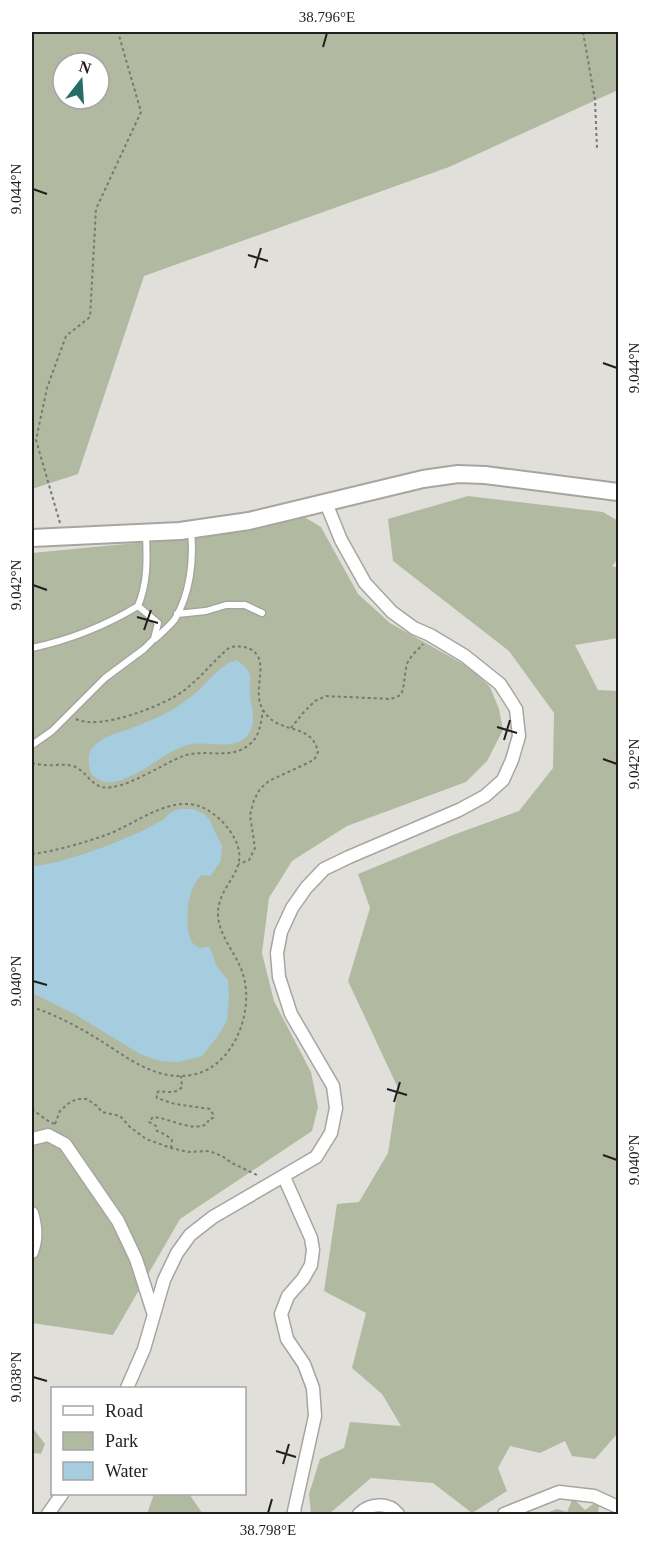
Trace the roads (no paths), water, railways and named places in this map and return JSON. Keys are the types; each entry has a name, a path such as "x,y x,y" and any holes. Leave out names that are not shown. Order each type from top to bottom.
{"main road":[{"path":"32,538 146,533 249,521 423,479 458,474 485,475 618,492"}],"street":[{"path":"128,1387 144,1349 164,1280 177,1253 190,1236 213,1217 316,1157 331,1133 336,1108 333,1086 291,1014 279,977 277,953 281,932 292,908 306,888 324,869 459,810 485,796 503,780 519,736 516,709 500,684 465,656 414,628 392,612 365,583 341,540 326,502"},
{"path":"32,1139 48,1135 65,1144 118,1221 136,1259 153,1312"},
{"path":"284,1177 313,1250 311,1265 303,1280 288,1296 281,1314 288,1339 304,1364 313,1388 315,1416 295,1515"},
{"path":"32,1213 36,1226 32,1252"},
{"path":"504,1515 559,1492 594,1496 618,1507"},
{"path":"48,1515 61,1495"},
{"path":"359,1515 371,1506 381,1505 394,1509 398,1515"}],"lane":[{"path":"32,746 52,731 105,678 144,649 174,621 184,602 189,577 192,554 190,529"},
{"path":"32,648 88,632 119,618 138,606 145,581 146,533"},
{"path":"177,614 206,611 226,605 245,605 262,613"},
{"path":"138,606 158,623 154,639"}],"water":[{"path":"236,660 249,671 253,715 252,726 248,735 242,740 227,744 186,745 135,774 117,781 102,781 92,775 89,757 97,744 110,736 170,711 195,694 221,668"},
{"path":"180,809 193,809 204,814 210,820 222,846 221,860 211,876 201,875 193,887 187,921 191,939 195,945 201,948 209,946 217,967 228,980 229,994 227,1021 217,1037 202,1056 179,1062 160,1061 140,1054 73,1013 32,993 32,866 58,862 101,848 140,832"}]}
